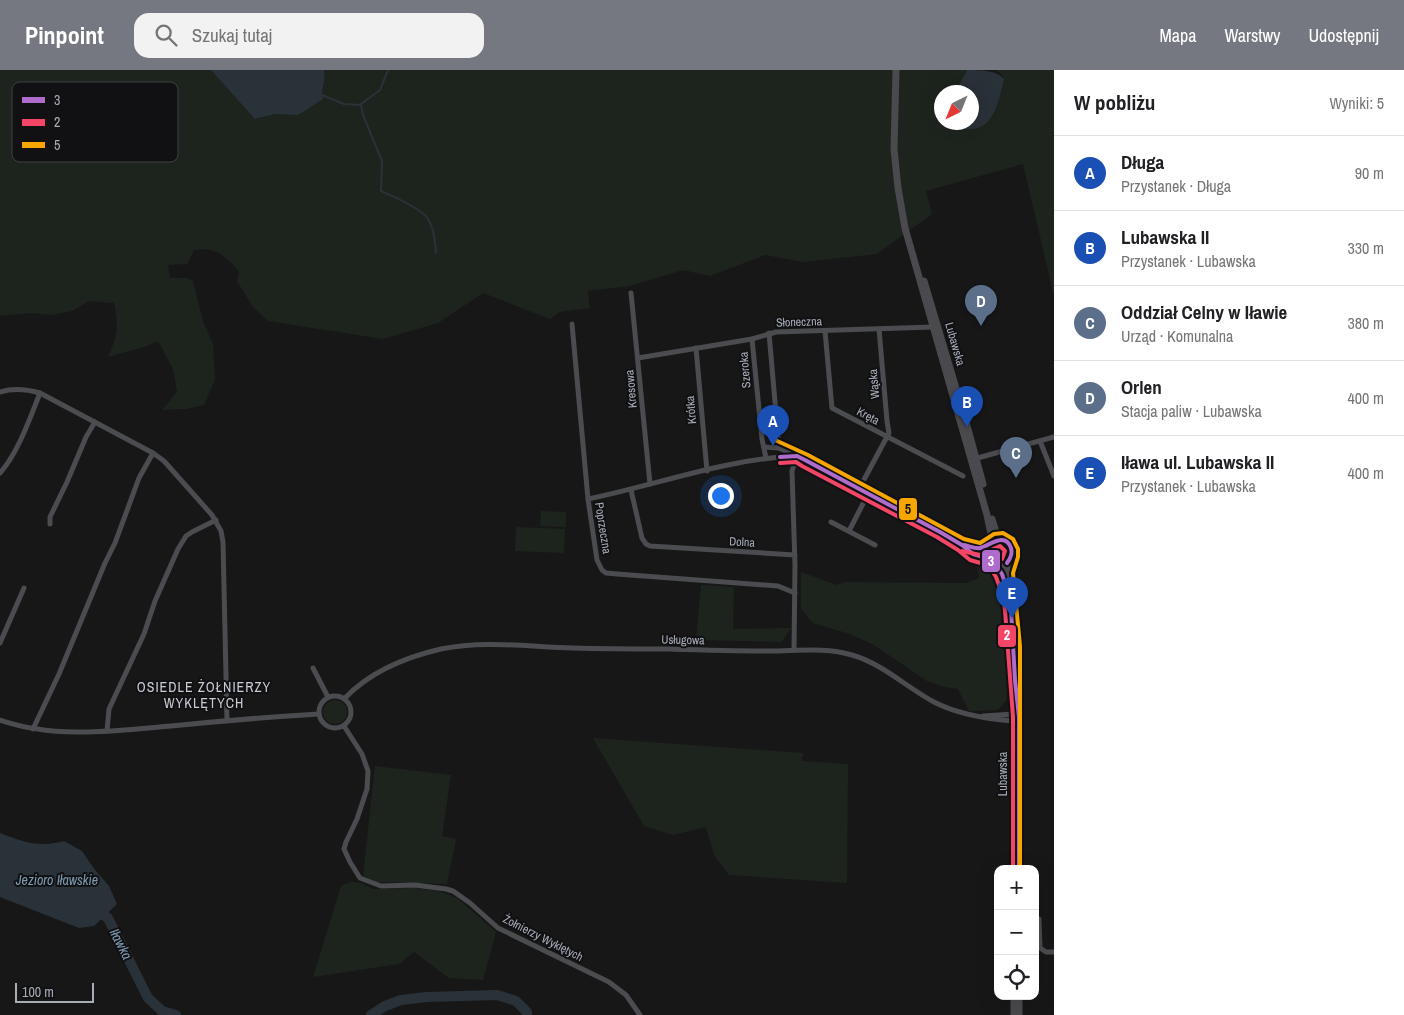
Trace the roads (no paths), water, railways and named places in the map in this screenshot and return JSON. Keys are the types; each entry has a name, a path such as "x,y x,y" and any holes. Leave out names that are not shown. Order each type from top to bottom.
{"main road":[{"name":"Lubawska","path":"896,70 894,149 898,188 907,236 974,459 991,534 989,544"},
{"name":"Lubawska","path":"903,211 940,332 988,508 996,532 1001,540"},
{"path":"933,327 940,332"},
{"path":"1001,540 1008,543 1012,549 1012,556 1007,563 996,565 987,558 986,552 989,544 1001,540"},
{"name":"Lubawska","path":"1007,563 1015,680 1014,865"},
{"name":"Lubawska","path":"996,565 1002,574 1009,596"},
{"name":"Lubawska","path":"1015,717 1019,865"},
{"path":"1014,1000 1014,1015"},
{"path":"1019,1000 1019,1015"}],"street":[{"name":"Kresowa","path":"631,293 650,484"},
{"name":"Poprzeczna","path":"572,324 588,499 599,566 606,573 778,586 795,593"},
{"name":"Słoneczna","path":"638,358 752,339 769,333 933,327"},
{"name":"Wąska","path":"879,329 888,437"},
{"name":"Kręta","path":"825,331 832,408 963,476"},
{"path":"769,333 779,448"},
{"name":"Szeroka","path":"752,339 762,439 766,458"},
{"name":"Krótka","path":"696,348 707,471"},
{"path":"0,392 24,389 40,393 153,453 164,461 216,520 223,542 227,721"},
{"path":"0,474 7,466 40,393"},
{"path":"50,524 50,517 86,437 95,422"},
{"path":"859,489 888,437"},
{"path":"974,459 1054,437"},
{"path":"1040,441 1054,476"},
{"path":"764,447 779,448 797,456 962,545 972,554 987,558"},
{"path":"33,729 59,674 90,597 115,543 139,478 153,453"},
{"path":"588,499 766,458 797,456"},
{"path":"794,650 795,555 792,471 797,456"},
{"name":"Dolna","path":"630,490 642,538 650,546 795,555"},
{"path":"848,531 868,494"},
{"path":"107,731 109,710 144,634 155,601 178,550 186,536 216,520"},
{"path":"831,522 875,545"},
{"path":"962,545 978,549 989,544"},
{"path":"0,643 24,588"},
{"name":"Usługowa","path":"345,698 365,680 406,659 460,646 492,644 572,648 818,649 852,655 882,668 933,702 956,711 983,716 1015,717"},
{"path":"313,668 328,697"},
{"path":"337,695 345,698 350,704 352,711 350,719 344,726 330,728 323,723 319,714 319,708 328,697 337,695"},
{"path":"0,720 33,729 66,732 107,731 319,714"},
{"name":"Żołnierzy Wyklętych","path":"344,726 362,754 368,771 367,789 344,849 360,878 381,886 415,885 453,891 470,903 498,928 609,982 626,995 640,1015"},
{"path":"1039,919 1040,948 1046,952 1054,952"}],"water":[{"path":"211,70 324,70 323,99 298,115 275,114 255,119"},
{"path":"967,70 992,72 1004,79 998,104 990,119 984,125 979,127 979,85 959,85"},
{"name":"Jezioro Iławskie","path":"0,833 39,844 64,841 82,851 109,886 117,904 94,926 79,928 0,897"}],"waterway":[{"path":"361,104 380,90 388,70"},
{"path":"322,95 344,104 361,105 363,115 382,161 381,191 407,203 425,215 433,231 436,253"},
{"name":"Iławka","path":"93,908 108,918 148,998 162,1011 176,1015"},
{"name":"Iławka","path":"371,1015 385,1006 401,1000 427,997 497,995 516,1001 527,1012 527,1015"}],"place":[{"name":"Orlen","path":"981,326"},
{"name":"Lubawska II","path":"967,427"},
{"name":"Długa","path":"773,446"},
{"name":"Oddział Celny w Iławie","path":"1016,478"},
{"name":"Iława ul. Lubawska II","path":"1012,618"}],"district":[{"name":"OSIEDLE ŻOŁNIERZY WYKLĘTYCH","path":"204,696"}]}
